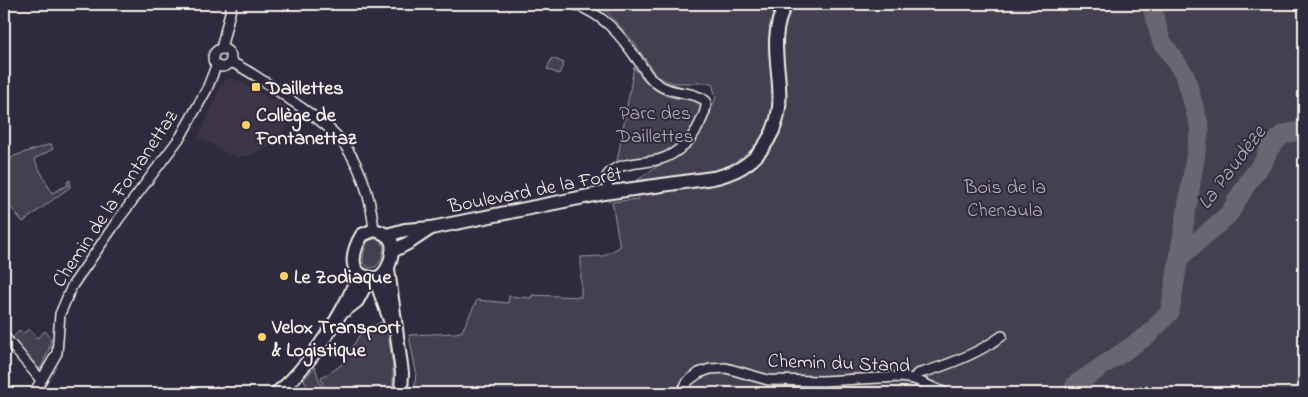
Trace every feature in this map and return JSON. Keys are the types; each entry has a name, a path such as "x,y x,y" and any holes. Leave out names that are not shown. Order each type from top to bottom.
{"street":[{"path":"221,49 226,50 232,57 231,62 225,68 216,66 213,57 221,49 232,4"},
{"path":"574,4 594,12 604,19 654,83 671,91 701,97 706,102 707,108 698,129 689,140 677,151 664,158 614,168 607,176 608,193"},
{"name":"Boulevard de la Forêt","path":"386,235 608,193 729,174 746,165 763,148 772,134 779,113 780,88 776,42 778,24 786,4"},
{"path":"231,62 250,70 336,135 355,161 372,212 374,230"},
{"name":"Chemin de la Fontanettaz","path":"34,393 57,353 60,314 76,279 181,136 207,89 216,66"},
{"name":"Boulevard de la Forêt","path":"393,251 430,228"},
{"path":"276,393 292,380 339,316 354,285 357,272 354,262 355,249 362,235 374,230 386,235 392,243 393,251 388,269 402,373 401,393"},
{"path":"339,316 357,301 372,278 383,274 388,269"},
{"path":"357,272 372,278 397,336"},
{"path":"357,301 370,298 384,303"},
{"path":"4,336 41,380"},
{"path":"914,379 917,374 936,369 961,358 993,343 1002,336"},
{"name":"Chemin du Stand","path":"681,393 688,381 699,374 710,369 726,368 768,380 821,381 900,377 914,379 945,393"}],"shaded area":[{"name":"Collège de Fontanettaz","path":"226,80 240,81 272,100 274,98 295,113 295,116 273,145 252,155 237,157 214,148 215,146 199,138 220,87"}],"green space":[{"name":"Bois de la Chenaula","path":"591,4 1304,4 1304,393 414,393 416,372 409,335 456,333 462,331 477,300 508,303 509,296 531,298 532,295 581,297 581,257 603,256 620,247 612,202 638,199 636,181 662,163 691,147 716,98 712,83 673,83 657,77 633,41 606,11"},
{"path":"552,58 564,63 559,74 547,69"},
{"name":"Parc des Daillettes","path":"634,67 645,81 665,95 703,103 698,122 691,133 669,153 653,158 617,162"},
{"path":"51,144 53,149 34,159 52,193 68,185 67,182 70,180 70,187 23,222 4,199 4,165 14,156"},
{"path":"373,239 381,240 384,247 379,264 374,268 370,268 363,263 363,256 367,242"},
{"path":"386,320 393,366 393,393 325,393 321,377 341,365 362,331"},
{"path":"29,329 37,338 45,331 51,338 49,349 41,368 37,369 11,340 20,330 22,334"},
{"path":"315,367 323,393 309,393 304,379"}],"waterway":[{"path":"1071,393 1076,384 1148,335 1170,312 1200,128 1185,75 1161,40 1151,4"},
{"name":"La Paudèze","path":"1180,257 1229,214 1275,142 1284,134 1304,130"}],"place":[{"name":"Daillettes","path":"256,87"},
{"name":"Collège de Fontanettaz","path":"246,125"},
{"name":"Le Zodiaque","path":"284,276"},
{"name":"Velox Transport & Logistique","path":"262,337"}]}
